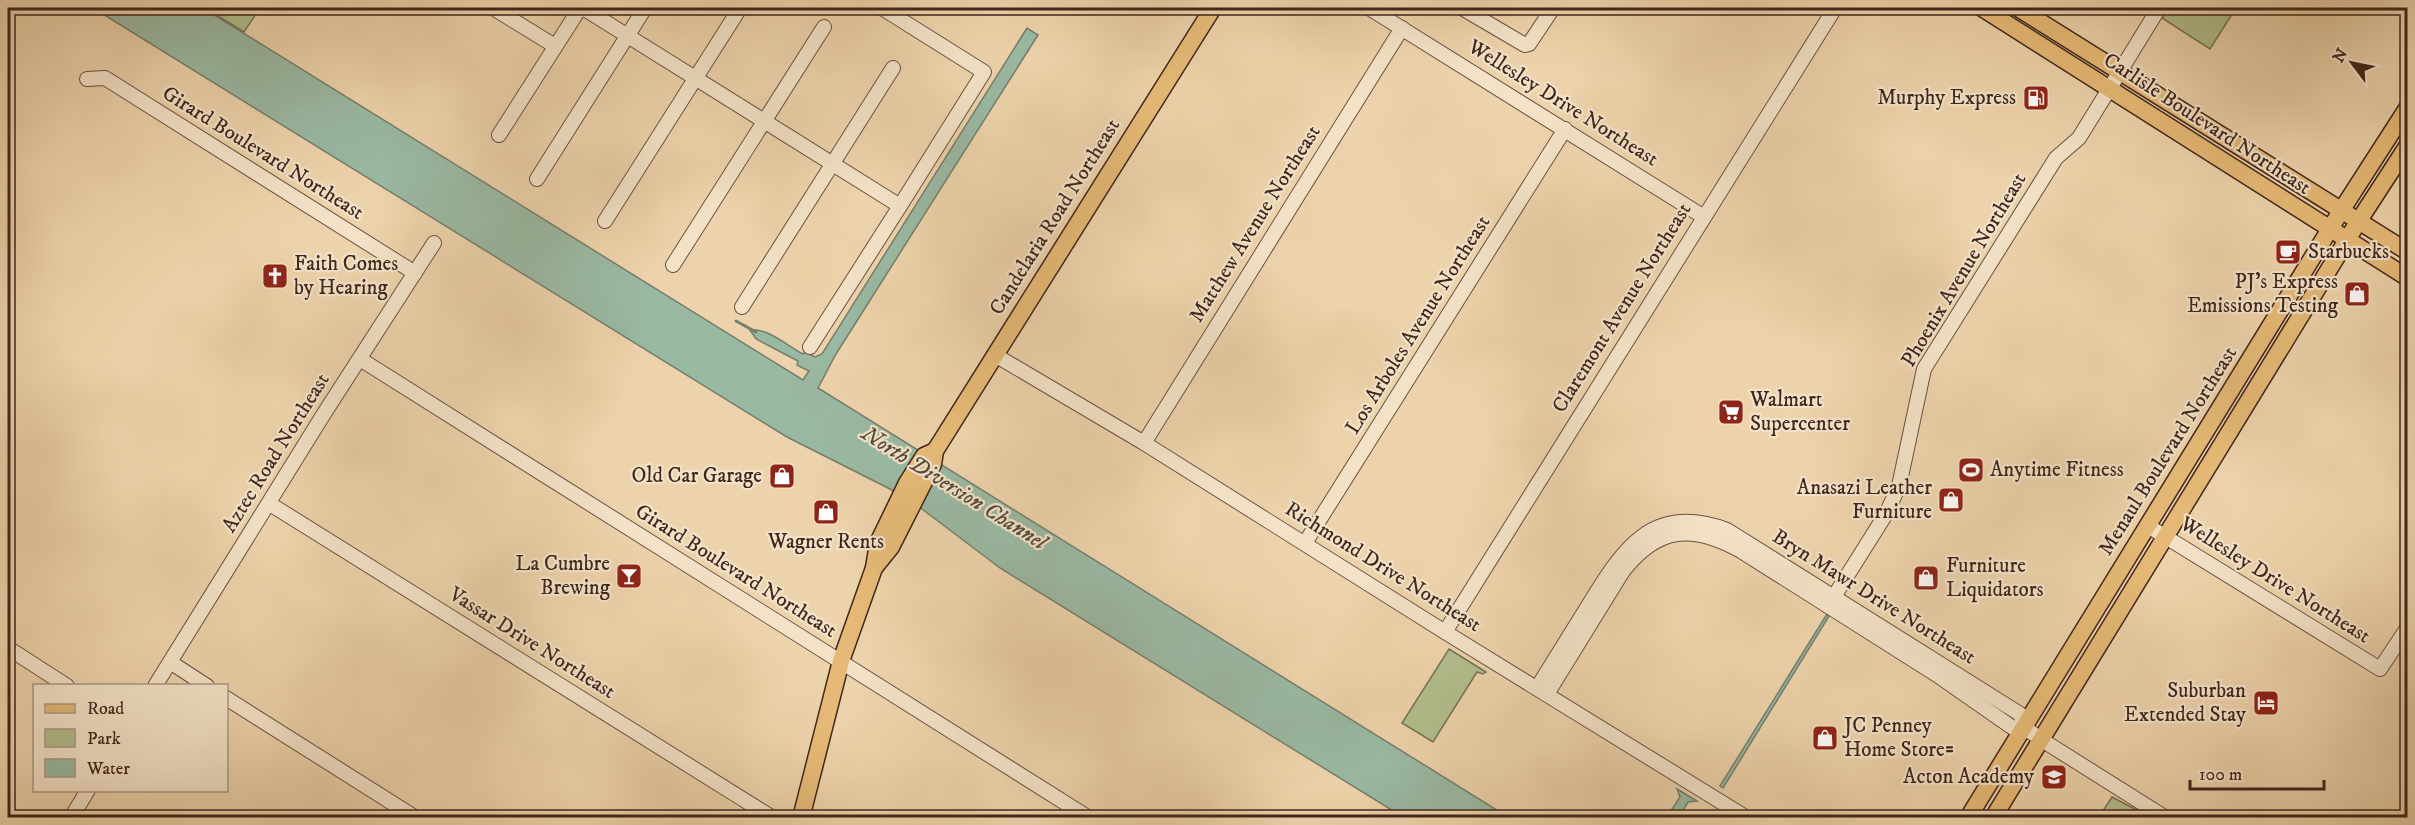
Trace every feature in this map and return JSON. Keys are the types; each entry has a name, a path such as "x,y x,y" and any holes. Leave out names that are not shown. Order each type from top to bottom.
{"main road":[{"name":"Candelaria Road Northeast","path":"801,818 841,661 874,568 891,547 900,512 933,464 935,451 1213,8"},
{"name":"Carlisle Boulevard Northeast","path":"1983,8 2408,278"},
{"path":"2004,8 2042,32 2061,35"},
{"name":"Carlisle Boulevard Northeast","path":"2018,8 2408,252"},
{"name":"Menaul Boulevard Northeast","path":"1968,818 2341,211 2408,107"},
{"name":"Menaul Boulevard Northeast","path":"1993,818 2346,240 2408,145"}],"street":[{"path":"493,8 555,46"},
{"path":"499,135 555,46 582,8 900,206"},
{"path":"537,179 645,8"},
{"path":"605,221 740,8"},
{"path":"810,347 984,72 882,8"},
{"name":"Wellesley Drive Northeast","path":"1369,8 1704,217"},
{"path":"1462,8 1525,45 1529,44 1552,8"},
{"name":"Claremont Avenue Northeast","path":"1445,632 1835,8"},
{"name":"Phoenix Avenue Northeast","path":"1831,601 1886,514 1899,486 1924,369 2056,158 2079,138 2160,8"},
{"path":"674,265 824,27"},
{"name":"Matthew Avenue Northeast","path":"1144,443 1402,28"},
{"path":"742,307 893,68"},
{"name":"Girard Boulevard Northeast","path":"87,79 105,78 415,273"},
{"name":"Los Arboles Avenue Northeast","path":"1305,543 1565,129"},
{"name":"Aztec Road Northeast","path":"156,684 434,243"},
{"name":"Richmond Drive Northeast","path":"995,355 1144,443 1747,818"},
{"name":"Girard Boulevard Northeast","path":"360,359 1089,817"},
{"name":"Vassar Drive Northeast","path":"270,504 773,818"},
{"name":"Wellesley Drive Northeast","path":"2148,526 2380,669 2408,627"},
{"name":"Bryn Mawr Drive Northeast","path":"1542,691 1636,554 1659,538 1686,527 1721,540 1831,601 2020,714 2025,728 2166,818"},
{"path":"8,648 64,684"},
{"path":"170,662 204,684"},
{"path":"228,699 416,818"},
{"path":"71,818 87,792"}],"green space":[{"path":"205,8 260,8 244,32"},
{"path":"2169,8 2236,8 2210,49 2162,18"},
{"path":"1449,649 1486,672 1483,674 1477,672 1433,742 1402,723"},
{"path":"2112,797 2150,817 2099,817"}],"water":[{"name":"North Diversion Channel","path":"93,8 203,8 803,380 809,371 797,365 798,361 756,339 750,330 771,334 803,354 805,352 815,357 822,354 1027,28 1038,35 836,354 818,388 1508,817 1403,817 1000,568 922,509 890,489 787,437"},
{"path":"1827,614 1829,616 1723,788 1720,786"},
{"path":"1677,789 1697,801 1688,802 1679,817 1667,817 1680,797"}],"waterway":[{"path":"736,321 756,332"}],"place":[{"name":"Murphy Express","path":"2036,98"},
{"name":"Starbucks","path":"2288,252"},
{"name":"Faith Comes by Hearing","path":"275,276"},
{"name":"PJ's Express Emissions Testing","path":"2357,294"},
{"name":"Walmart Supercenter","path":"1731,412"},
{"name":"Anytime Fitness","path":"1971,470"},
{"name":"Old Car Garage","path":"782,476"},
{"name":"Anasazi Leather Furniture","path":"1951,500"},
{"name":"Wagner Rents","path":"826,512"},
{"name":"La Cumbre Brewing","path":"629,576"},
{"name":"Furniture Liquidators","path":"1926,578"},
{"name":"Suburban Extended Stay","path":"2266,703"},
{"name":"JC Penney Home Store=","path":"1825,738"},
{"name":"Acton Academy","path":"2054,777"}]}
